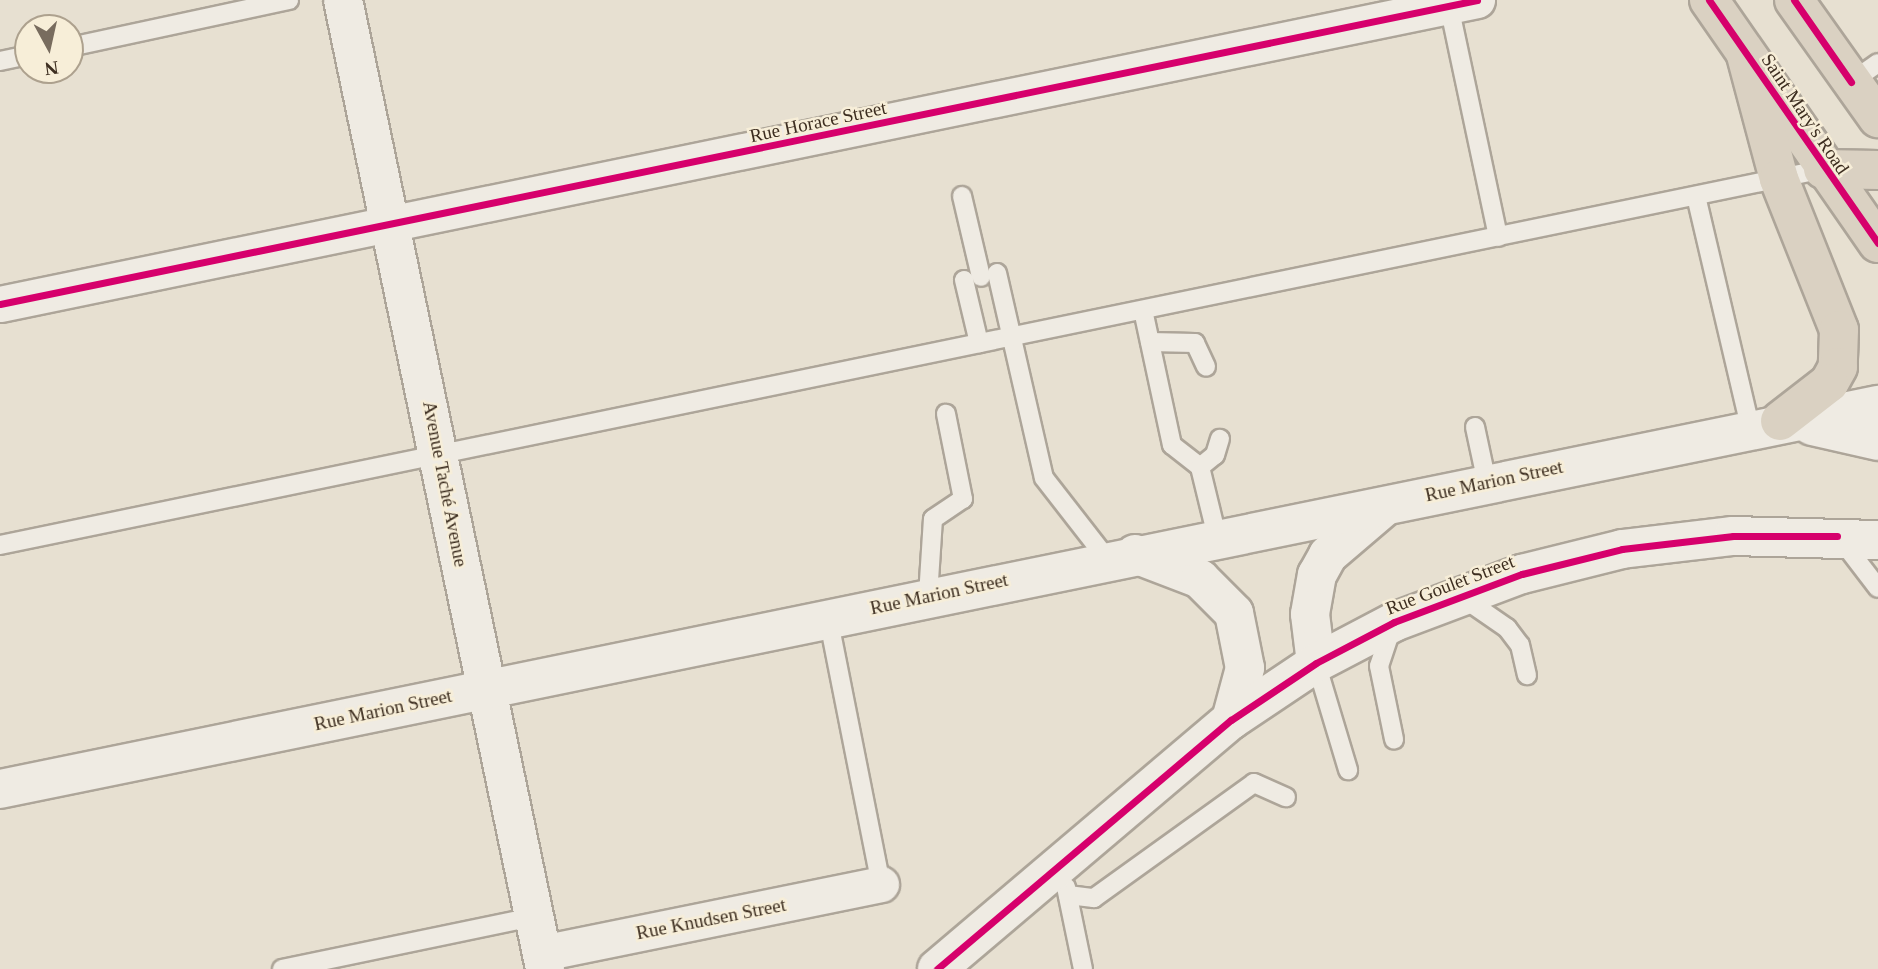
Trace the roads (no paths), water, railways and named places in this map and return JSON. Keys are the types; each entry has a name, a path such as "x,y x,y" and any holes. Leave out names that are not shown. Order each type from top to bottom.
{"highway":[{"name":"Saint Mary's Road","path":"1709,0 1823,169 1878,243"},
{"path":"1794,0 1865,73 1878,118"},
{"path":"1746,55 1779,179 1839,330 1840,351 1829,383 1765,424"},
{"path":"1823,169 1878,170"}],"main road":[{"name":"Avenue Taché Avenue","path":"343,0 544,961"},
{"name":"Rue Marion Street","path":"0,789 1765,424 1878,405"},
{"path":"1765,424 1878,441"},
{"path":"1316,663 1310,614 1317,575 1349,534 1390,503"},
{"name":"Rue Goulet Street","path":"937,969 1065,880 1231,720 1316,663 1394,622 1459,595 1647,545 1837,536 1878,540"},
{"path":"1120,556 1200,579 1234,613 1245,668 1231,720"}],"street":[{"name":"Rue Horace Street","path":"0,304 392,227 1458,2"},
{"name":"Rue Knudsen Street","path":"544,961 881,884"}],"lane":[{"path":"84,44 289,0"},
{"path":"1458,2 1498,237"},
{"path":"0,545 1823,169"},
{"path":"962,196 981,277 1012,337 1044,478 1120,556"},
{"path":"1696,196 1765,424"},
{"path":"979,344 981,277"},
{"path":"1143,310 1172,445 1200,467 1217,537"},
{"path":"1150,342 1195,343 1206,367"},
{"path":"928,596 933,519 963,499 946,414"},
{"path":"1475,427 1487,483"},
{"path":"1200,467 1215,455 1220,439"},
{"path":"1837,536 1878,588"},
{"path":"1459,595 1507,628 1520,645 1527,675"},
{"path":"828,617 881,884"},
{"path":"1394,622 1379,666 1394,739"},
{"path":"1316,663 1348,770"},
{"path":"1065,880 1094,898 1254,783 1286,797"},
{"path":"1065,880 1083,969"},
{"path":"282,969 534,917"}]}
